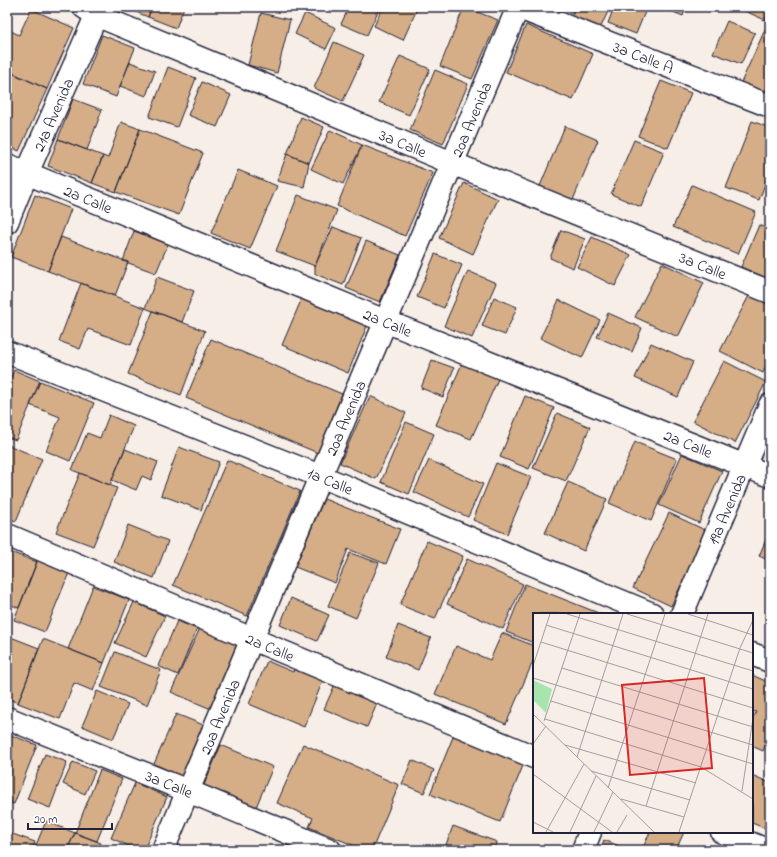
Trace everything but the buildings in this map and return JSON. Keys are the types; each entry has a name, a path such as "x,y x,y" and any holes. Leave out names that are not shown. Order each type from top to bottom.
{"street":[{"name":"3a Calle A","path":"518,7 770,106"},
{"name":"20a Avenida","path":"163,850 518,7"},
{"name":"3a Calle","path":"93,10 452,163 770,292"},
{"name":"21a Avenida","path":"7,222 93,10"},
{"name":"2a Calle","path":"7,165 386,321 770,476"},
{"name":"1a Calle","path":"7,352 320,476 650,613"},
{"name":"19a Avenida","path":"682,613 770,405"},
{"name":"2a Calle","path":"7,535 533,757"},
{"path":"753,654 770,661"},
{"name":"3a Calle","path":"7,718 330,850"},
{"path":"583,850 590,833"},
{"path":"724,833 767,850"}]}
